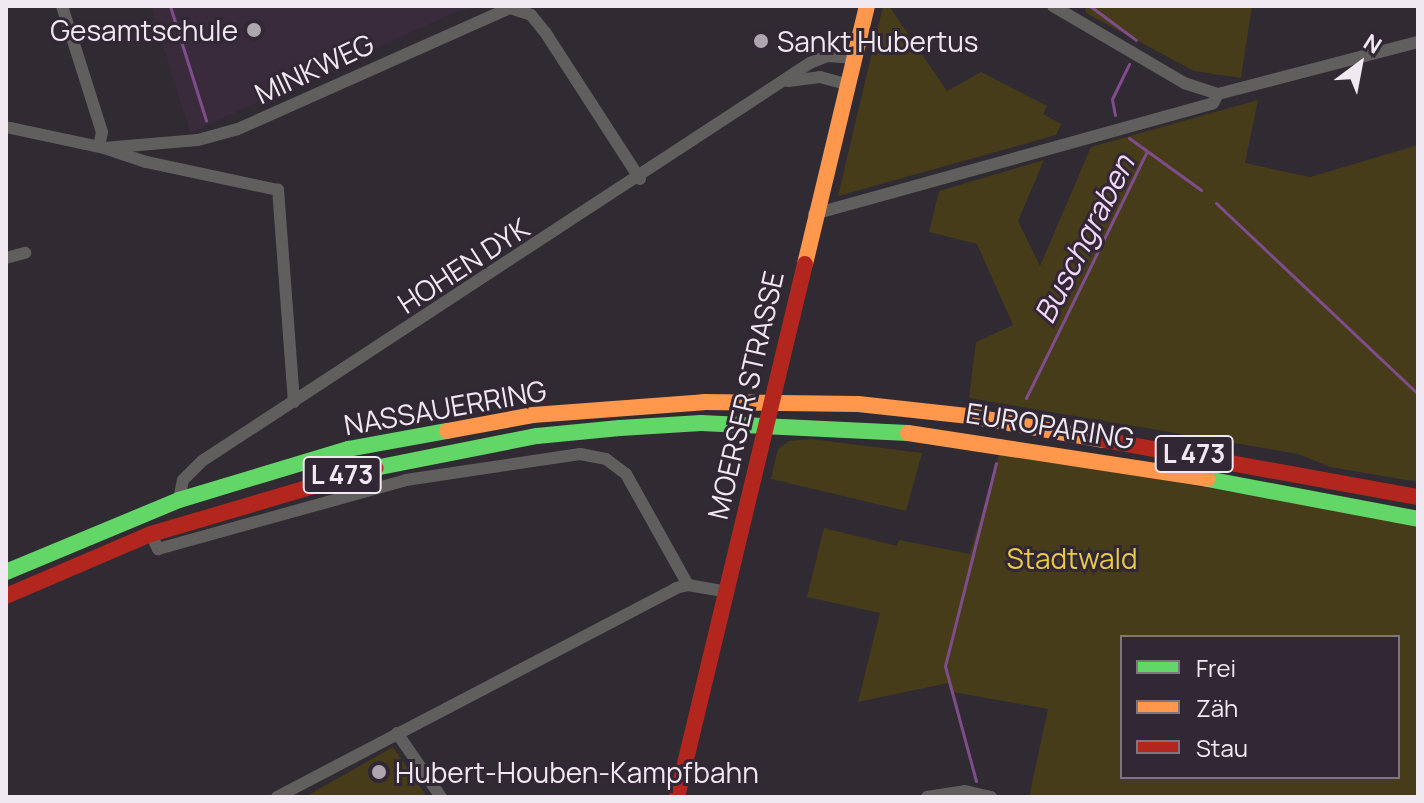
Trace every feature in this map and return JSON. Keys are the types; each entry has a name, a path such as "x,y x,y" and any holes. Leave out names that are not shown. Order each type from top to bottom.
{"main road":[{"name":"MOERSER STRASSE","path":"677,797 769,401 867,6"},
{"name":"EUROPARING","path":"769,401 858,404 1010,422 1418,497"},
{"name":"NASSAUERRING","path":"6,572 179,500 348,449 533,415 769,401"},
{"name":"EUROPARING","path":"765,425 859,428 1004,443 1418,519"},
{"name":"NASSAUERRING","path":"6,596 348,473 444,452 620,428 765,425"}],"street":[{"path":"62,6 102,132 102,147"},
{"path":"1053,6 1184,83 1218,94 1418,42"},
{"name":"MINKWEG","path":"102,147 198,140 238,129 493,13 522,7 545,32 640,179"},
{"name":"HOHEN DYK","path":"179,500 183,480 202,461 827,56 853,58"},
{"path":"788,81 820,77 846,84"},
{"path":"814,214 1213,103 1218,94"},
{"name":"MINKWEG","path":"6,127 102,147 146,162 278,190 294,402"},
{"path":"6,258 25,253"},
{"name":"NASSAUERRING","path":"155,542 406,480 580,454 606,459 626,474 688,585"},
{"path":"277,797 688,585 727,592"},
{"path":"397,733 441,797"},
{"path":"927,797 965,791 991,797"}],"shaded area":[{"path":"151,6 483,6 458,11 190,133"}],"green space":[{"path":"883,6 889,6 947,91 981,72 1047,106 1043,114 1061,124 1056,135 838,196"},
{"path":"1085,6 1252,6 1241,78 1194,71 1086,13"},
{"path":"1258,100 1245,163 1310,177 1418,145 1418,482 1330,467 1298,454 969,398 976,342 1013,325 977,244 929,232 939,191 1044,160 1018,221 1040,266 1091,147"},
{"path":"811,439 922,453 906,511 771,479 778,449 789,441"},
{"name":"Stadtwald","path":"1000,451 1418,525 1418,797 1029,797 1048,709 953,692 975,777 948,683 858,702 880,613 807,597 824,528 897,546 899,540 970,554"},
{"name":"Hubert-Houben-Kampfbahn","path":"393,747 427,797 305,797"}],"waterway":[{"path":"170,6 206,120"},
{"path":"1090,6 1136,40"},
{"path":"1115,115 1112,99 1129,64"},
{"name":"Buschgraben","path":"1129,138 1201,190"},
{"name":"Buschgraben","path":"1026,398 1146,153"},
{"name":"Buschgraben","path":"1216,203 1418,394"},
{"name":"Buschgraben","path":"976,781 945,666 996,463"}],"traffic: fast":[{"path":"375,468 537,436 620,428 701,423 908,433"},
{"path":"6,572 179,500 348,449 447,431"},
{"path":"1207,479 1418,519"}],"traffic: slow":[{"path":"805,264 867,6"},
{"path":"447,431 533,415 704,402 858,404 969,416 1104,440"},
{"path":"908,433 1207,479"}],"traffic: jam":[{"path":"677,797 805,264"},
{"path":"1104,440 1418,497"},
{"path":"6,596 151,534 375,468"}],"place":[{"name":"Gesamtschule","path":"254,30"},
{"name":"Sankt Hubertus","path":"761,41"},
{"name":"Hubert-Houben-Kampfbahn","path":"379,772"}]}
